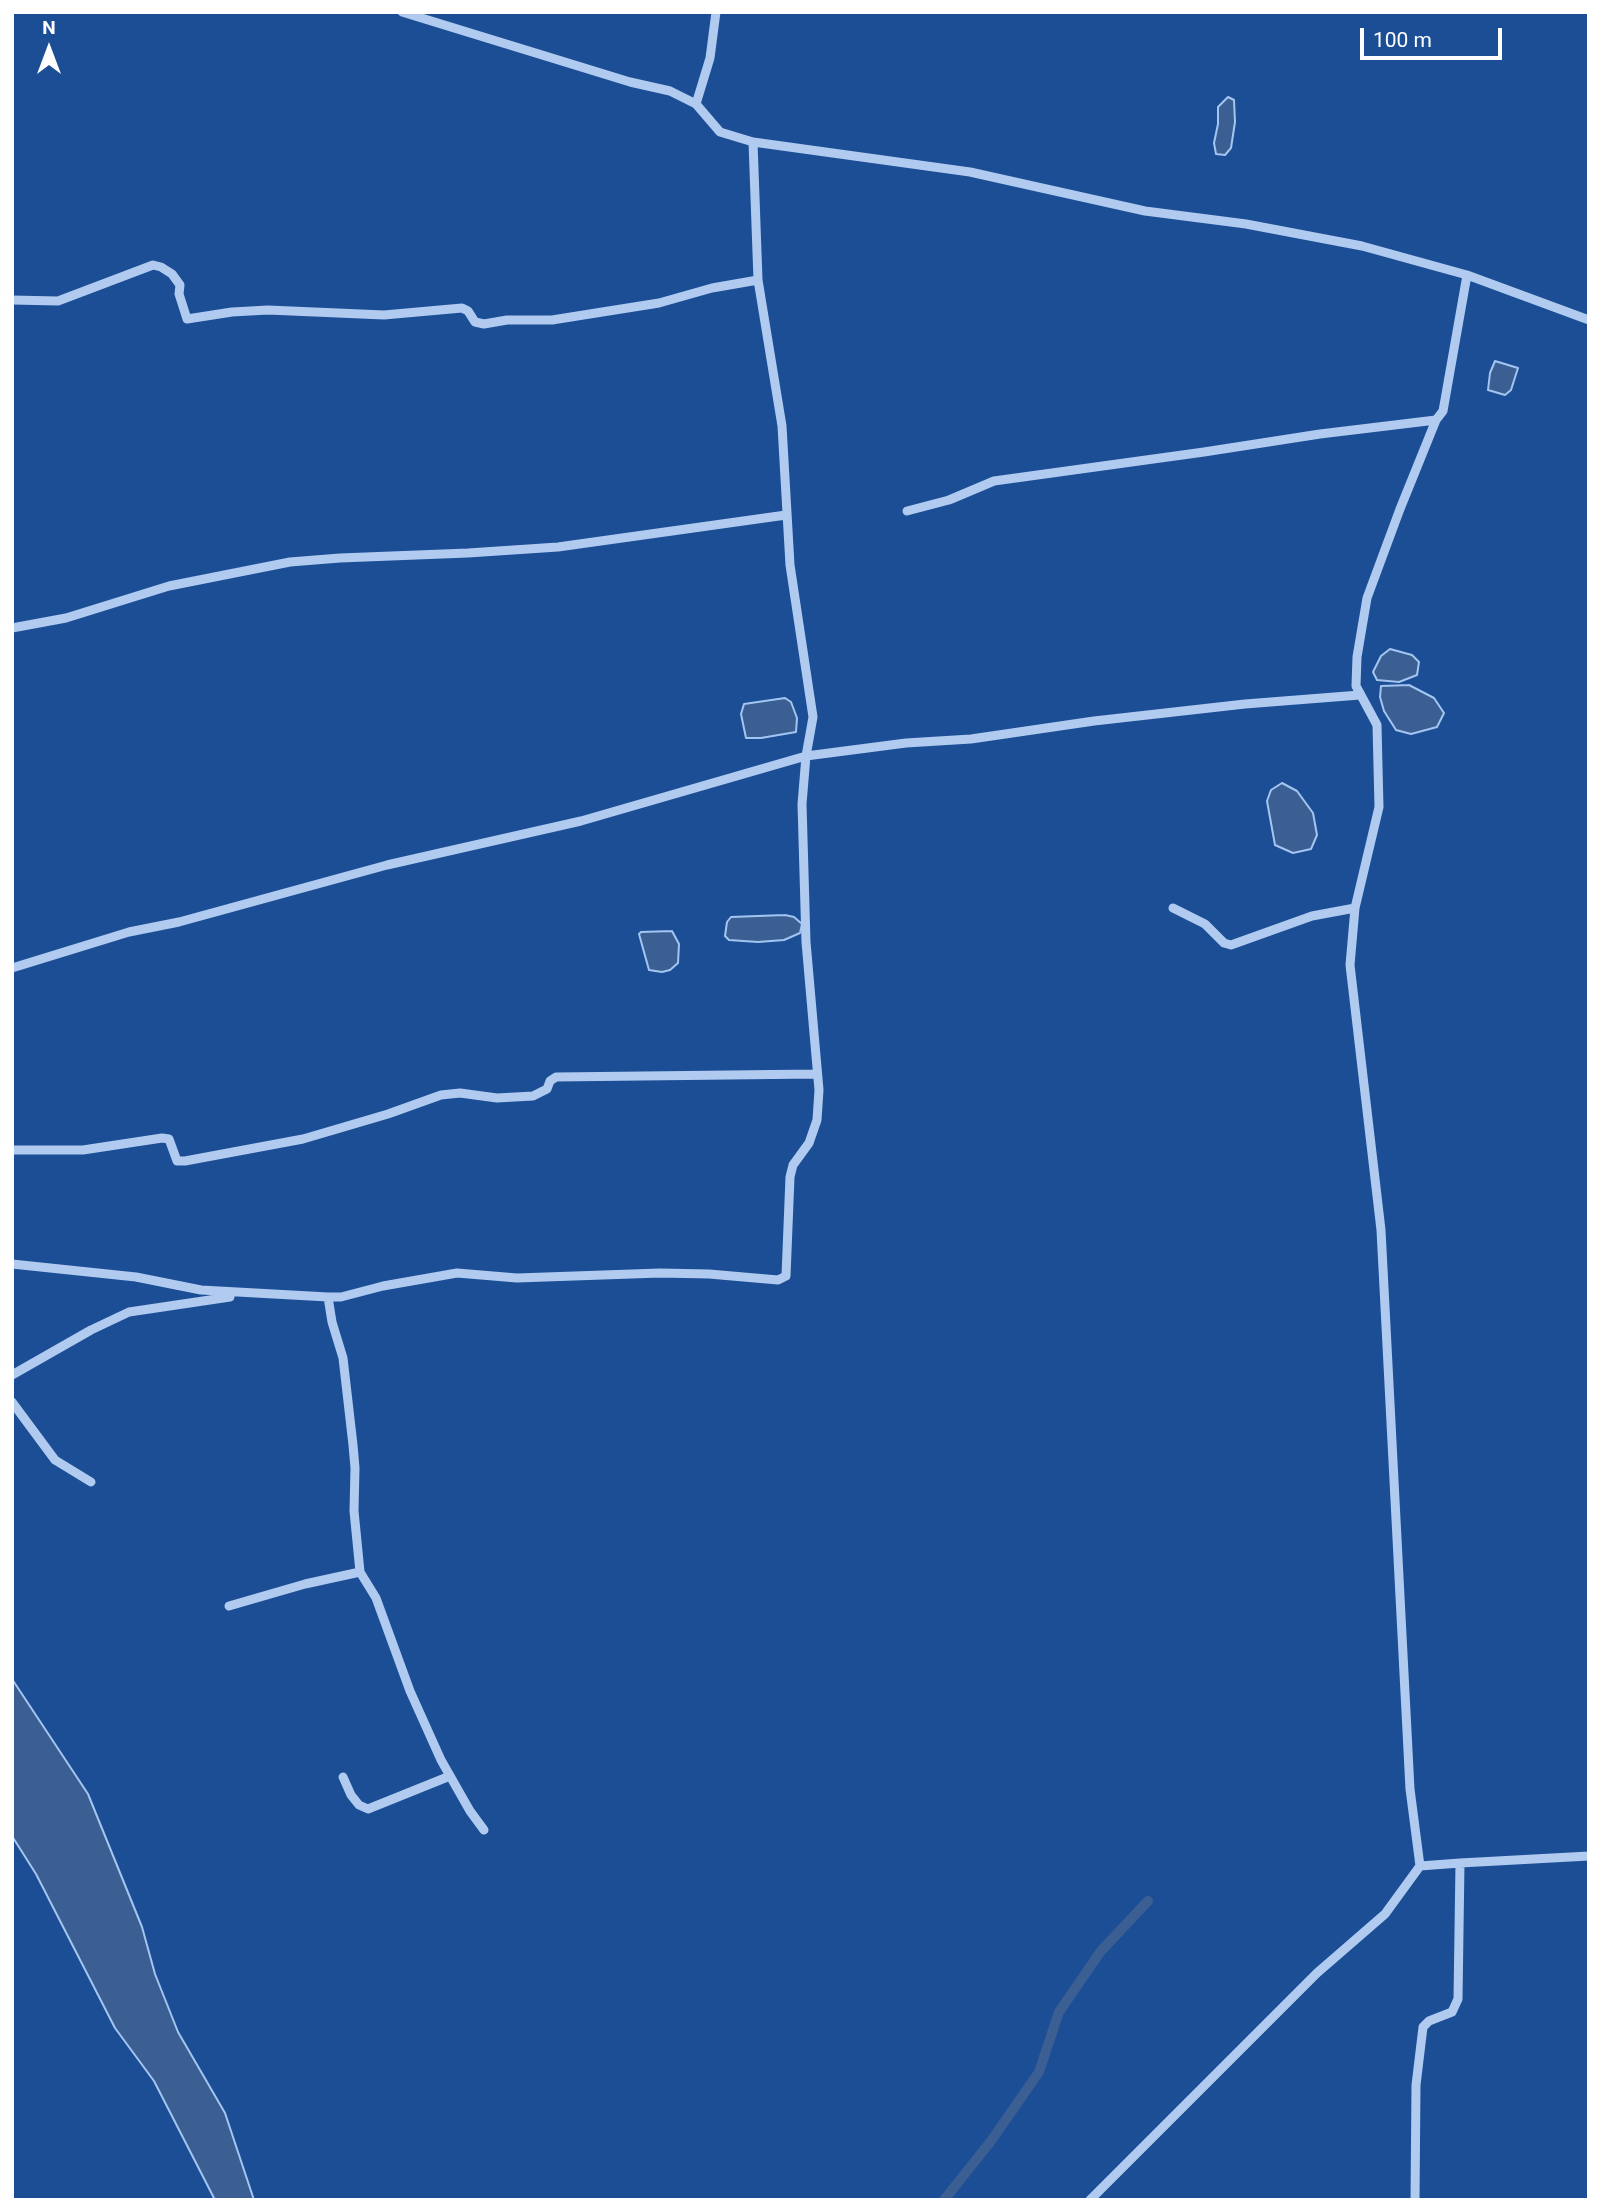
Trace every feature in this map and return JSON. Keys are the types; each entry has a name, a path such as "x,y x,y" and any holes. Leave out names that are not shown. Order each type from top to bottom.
{"street":[{"path":"402,12 630,82 670,91 696,104 720,132 753,142 970,172 1145,211 1246,224 1362,246 1467,275 1589,320"},
{"path":"696,104 710,58 716,12"},
{"path":"12,1264 136,1277 201,1290 328,1297 341,1297 383,1286 457,1273 517,1278 660,1273 778,1280 786,1276 790,1177 793,1165 809,1143 817,1120 806,942 802,804 813,717 796,615 786,515 782,426 758,280 753,142"},
{"path":"12,300 58,301 153,265 172,274 180,285 179,294 187,319 268,310 384,315 462,309 468,311 475,322 484,324 507,320 565,318 659,303 712,288 758,280"},
{"path":"1090,2200 1317,1973 1385,1914 1420,1866 1408,1762 1381,1230 1350,965 1355,908 1379,807 1377,725 1356,686 1357,657 1367,598 1436,420 1443,411 1467,275"},
{"path":"907,511 949,500 994,481 1436,420"},
{"path":"12,628 66,618 148,591 290,562 512,551 786,515"},
{"path":"12,968 129,932 179,922 387,865 581,821 806,756 906,743 995,736 1245,704 1360,695"},
{"path":"1173,908 1205,924 1224,943 1231,945 1312,916 1355,908"},
{"path":"12,1150 83,1150 162,1138 169,1139 177,1161 185,1161 303,1139 441,1095 460,1093 497,1098 533,1096 547,1089 550,1081 556,1077 816,1074"},
{"path":"12,1375 91,1330 129,1312 246,1294"},
{"path":"328,1297 343,1358 352,1432 354,1511 360,1572 376,1598 410,1691 450,1776 484,1830"},
{"path":"12,1402 55,1460 91,1482"},
{"path":"229,1606 305,1584 360,1572"},
{"path":"343,1777 351,1795 359,1805 368,1809 450,1776"},
{"path":"1420,1866 1589,1856"},
{"path":"1415,2200 1416,2085 1423,2027 1441,2015 1452,2012 1458,1999 1461,1863"}],"water":[{"path":"1228,97 1234,100 1235,122 1231,148 1225,155 1216,154 1214,143 1218,107"},
{"path":"1495,361 1518,368 1511,390 1505,395 1488,390"},
{"path":"1390,649 1412,655 1419,662 1417,675 1399,682 1377,680 1373,672 1381,656"},
{"path":"1409,685 1434,698 1444,713 1437,727 1411,734 1396,730 1384,711 1380,697 1381,686"},
{"path":"785,698 791,702 797,718 796,732 746,738 741,714 744,704"},
{"path":"1282,783 1297,791 1313,813 1317,835 1311,849 1293,853 1275,845 1267,801 1271,790"},
{"path":"731,917 794,917 802,924 800,933 784,940 758,942 729,940 725,936 727,922"},
{"path":"672,931 679,944 678,963 670,970 662,972 649,970 639,934"},
{"path":"12,1679 88,1794 142,1927 155,1974 178,2032 225,2113 254,2200 215,2200 154,2081 115,2028 36,1874 12,1836"}],"waterway":[{"path":"944,2200 991,2141 1039,2072 1059,2012 1101,1951 1148,1901"}]}
